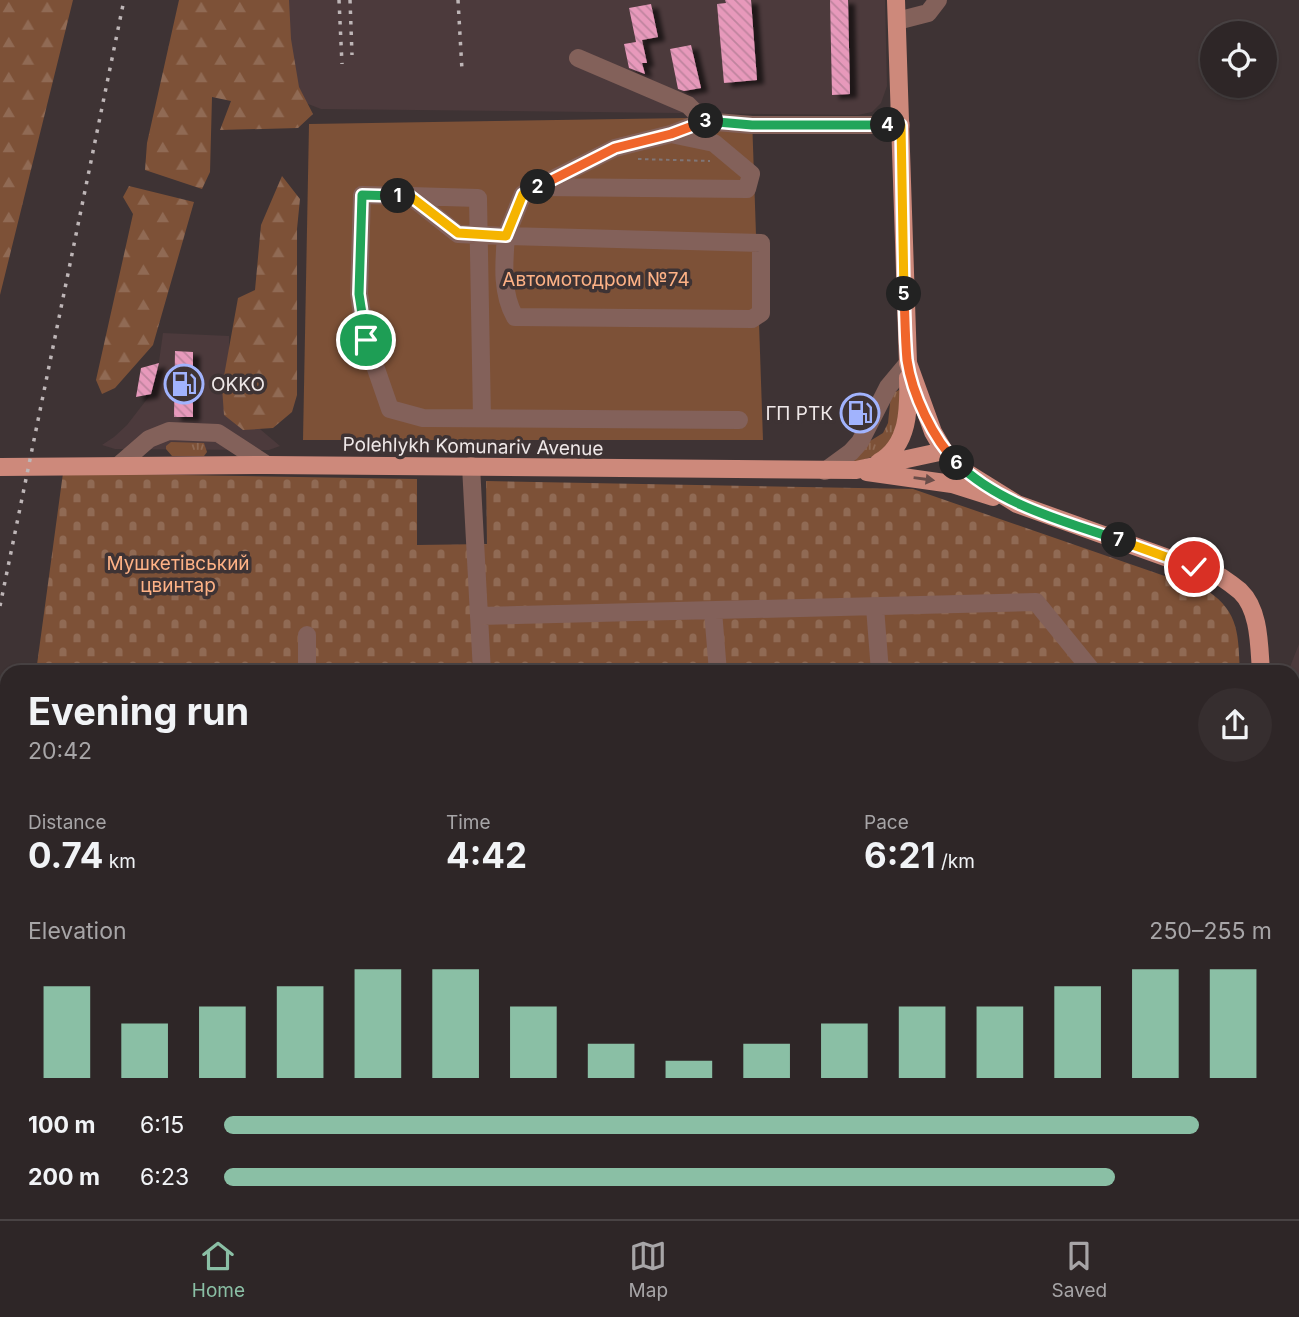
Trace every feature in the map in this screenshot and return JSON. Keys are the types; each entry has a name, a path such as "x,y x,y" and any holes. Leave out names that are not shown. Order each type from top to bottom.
{"main road":[{"path":"856,471 888,457 901,442 908,395 896,0"},
{"path":"908,363 925,415 944,451 967,473 1017,504"},
{"name":"Polehlykh Komunariv Avenue","path":"0,467 267,465 856,471 944,451"},
{"path":"856,471 952,484 1017,504 1222,577 1242,592 1254,614 1261,665"}],"street":[{"path":"897,21 928,13 938,0"},
{"path":"578,58 688,105 704,121"},
{"path":"410,196 458,233 506,236 761,243 761,313 752,319 515,317 509,306 503,265 506,236 523,194 615,148 671,134 704,121 752,125 901,125"},
{"path":"536,187 747,189 751,174 714,143 671,134"},
{"path":"482,418 478,198 362,195 359,294 366,340 390,409 423,418 739,420"},
{"path":"825,471 860,442 888,387 908,363"},
{"path":"119,465 149,439 169,431 183,431 218,433 267,465"},
{"path":"471,466 482,665"},
{"path":"479,616 1036,602 1087,665"},
{"path":"875,607 879,665"},
{"path":"713,611 717,665"},
{"path":"307,635 307,665"}],"path":[{"path":"634,159 711,161"}],"shaded area":[{"path":"271,0 885,0 887,86 881,103 872,112 858,115 321,109 298,100"},
{"path":"163,333 229,336 229,369 254,424 280,446 269,450 115,449 102,445 127,425 151,394 156,383"},
{"path":"1299,644 1299,665 1291,665"}],"green space":[{"path":"0,0 73,0 0,295"},
{"path":"179,0 289,0 291,39 299,87 313,114 298,128 220,130 231,101 212,97 210,172 202,189 145,170 147,143"},
{"name":"Автомотодром №74","path":"752,117 763,440 303,440 309,124"},
{"path":"282,176 300,199 297,229 297,395 292,412 273,428 243,430 224,415 222,387 238,298 255,290 261,225"},
{"path":"129,186 194,202 153,345 115,388 102,394 96,380 133,214 123,197"},
{"path":"899,390 899,420 887,452 853,463 836,462 883,433 888,423 891,394"},
{"path":"171,442 204,443 207,452 204,456 172,456 166,449"},
{"name":"Мушкетівський цвинтар","path":"63,473 417,479 417,545 487,544 486,481 913,489 1208,591 1232,617 1239,665 37,665"}],"building":[{"path":"725,0 751,0 757,80 724,83 717,4 726,3"},
{"path":"830,0 848,0 850,94 832,95"},
{"path":"651,4 658,37 642,40 647,63 642,63 645,74 629,68 624,44 636,42 629,8"},
{"path":"691,45 701,88 684,91 678,89 670,49"},
{"name":"OKKO","path":"175,351 193,352 193,417 174,417"},
{"path":"159,363 151,394 136,397 141,368"},
{"path":"848,404 859,411 851,425 840,417"}],"railway":[{"path":"0,606 124,0"},
{"path":"339,0 342,64"},
{"path":"350,0 352,55"},
{"path":"458,0 462,70"}],"place":[{"name":"OKKO","path":"184,384"},
{"name":"ГП РТК","path":"860,413"}],"route":[{"path":"366,340 359,294 362,195 410,196 458,233 506,236 523,194 615,148 671,134 704,121 752,125 901,125 908,363 925,415 944,451 967,473 1017,504 1194,567"}]}
